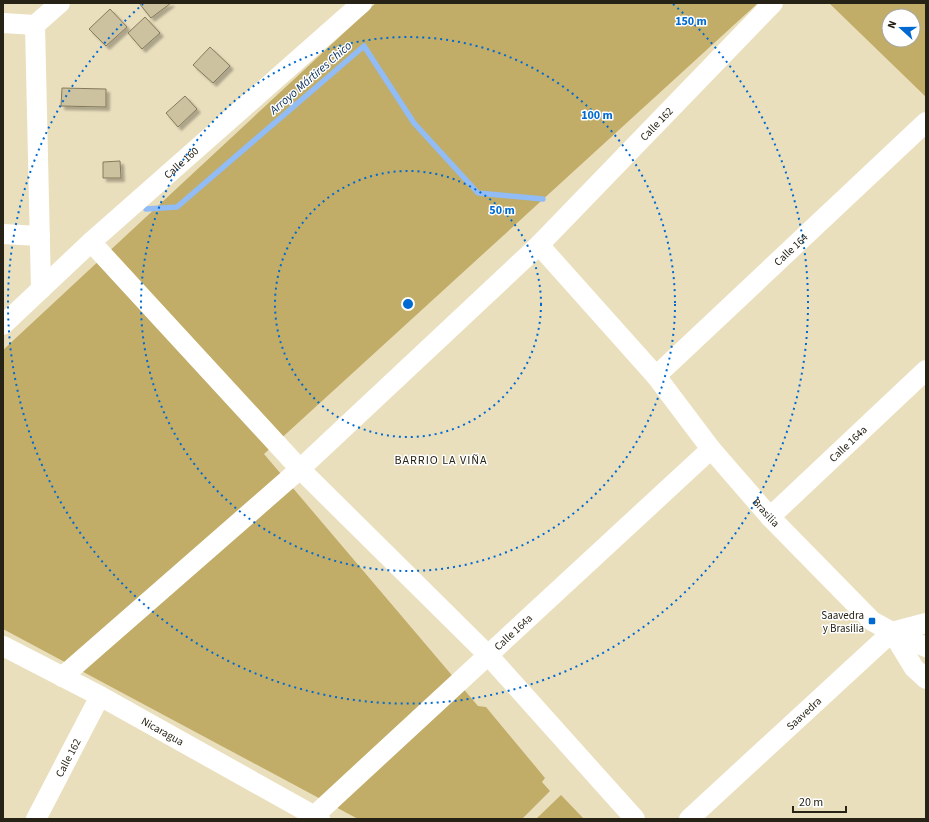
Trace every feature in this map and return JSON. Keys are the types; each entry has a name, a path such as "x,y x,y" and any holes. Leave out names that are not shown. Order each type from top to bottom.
{"street":[{"path":"3,23 34,25 60,3"},
{"name":"Calle 160","path":"3,325 91,242 362,3"},
{"name":"Calle 162","path":"62,677 300,469 539,245 773,3"},
{"path":"34,25 41,290"},
{"name":"Calle 164","path":"656,376 926,122"},
{"path":"3,234 40,236"},
{"path":"91,242 300,469 488,654 635,819"},
{"name":"Brasilia","path":"539,245 656,376 711,449 770,517 872,621 892,632 926,647"},
{"name":"Calle 164a","path":"770,517 926,370"},
{"name":"Calle 164a","path":"317,817 488,654 711,449"},
{"name":"Saavedra","path":"689,819 892,632 926,623"},
{"path":"892,632 914,668 926,680"},
{"name":"Nicaragua","path":"3,646 100,696 317,817"},
{"name":"Calle 162","path":"36,819 100,696"}],"shaded area":[{"path":"376,3 758,3 264,454 478,706 486,707 545,778 542,782 550,791 522,819 358,819 3,629 3,350"},
{"path":"829,3 926,3 926,97"},
{"path":"561,795 584,819 536,819"}],"building":[{"path":"139,3 171,3 151,18"},
{"path":"110,9 127,27 106,46 89,29"},
{"path":"145,17 160,33 142,49 128,33"},
{"path":"210,47 230,66 213,83 193,65"},
{"path":"62,88 106,89 106,107 61,106"},
{"path":"185,96 197,109 178,127 166,113"},
{"path":"120,161 121,178 103,178 103,162"}],"waterway":[{"name":"Arroyo Mártires Chico","path":"146,209 177,207 364,46 414,123 478,193 543,199"}],"place":[{"name":"Saavedra y Brasilia","path":"872,621"}],"district":[{"name":"BARRIO LA VIÑA","path":"441,460"}]}
